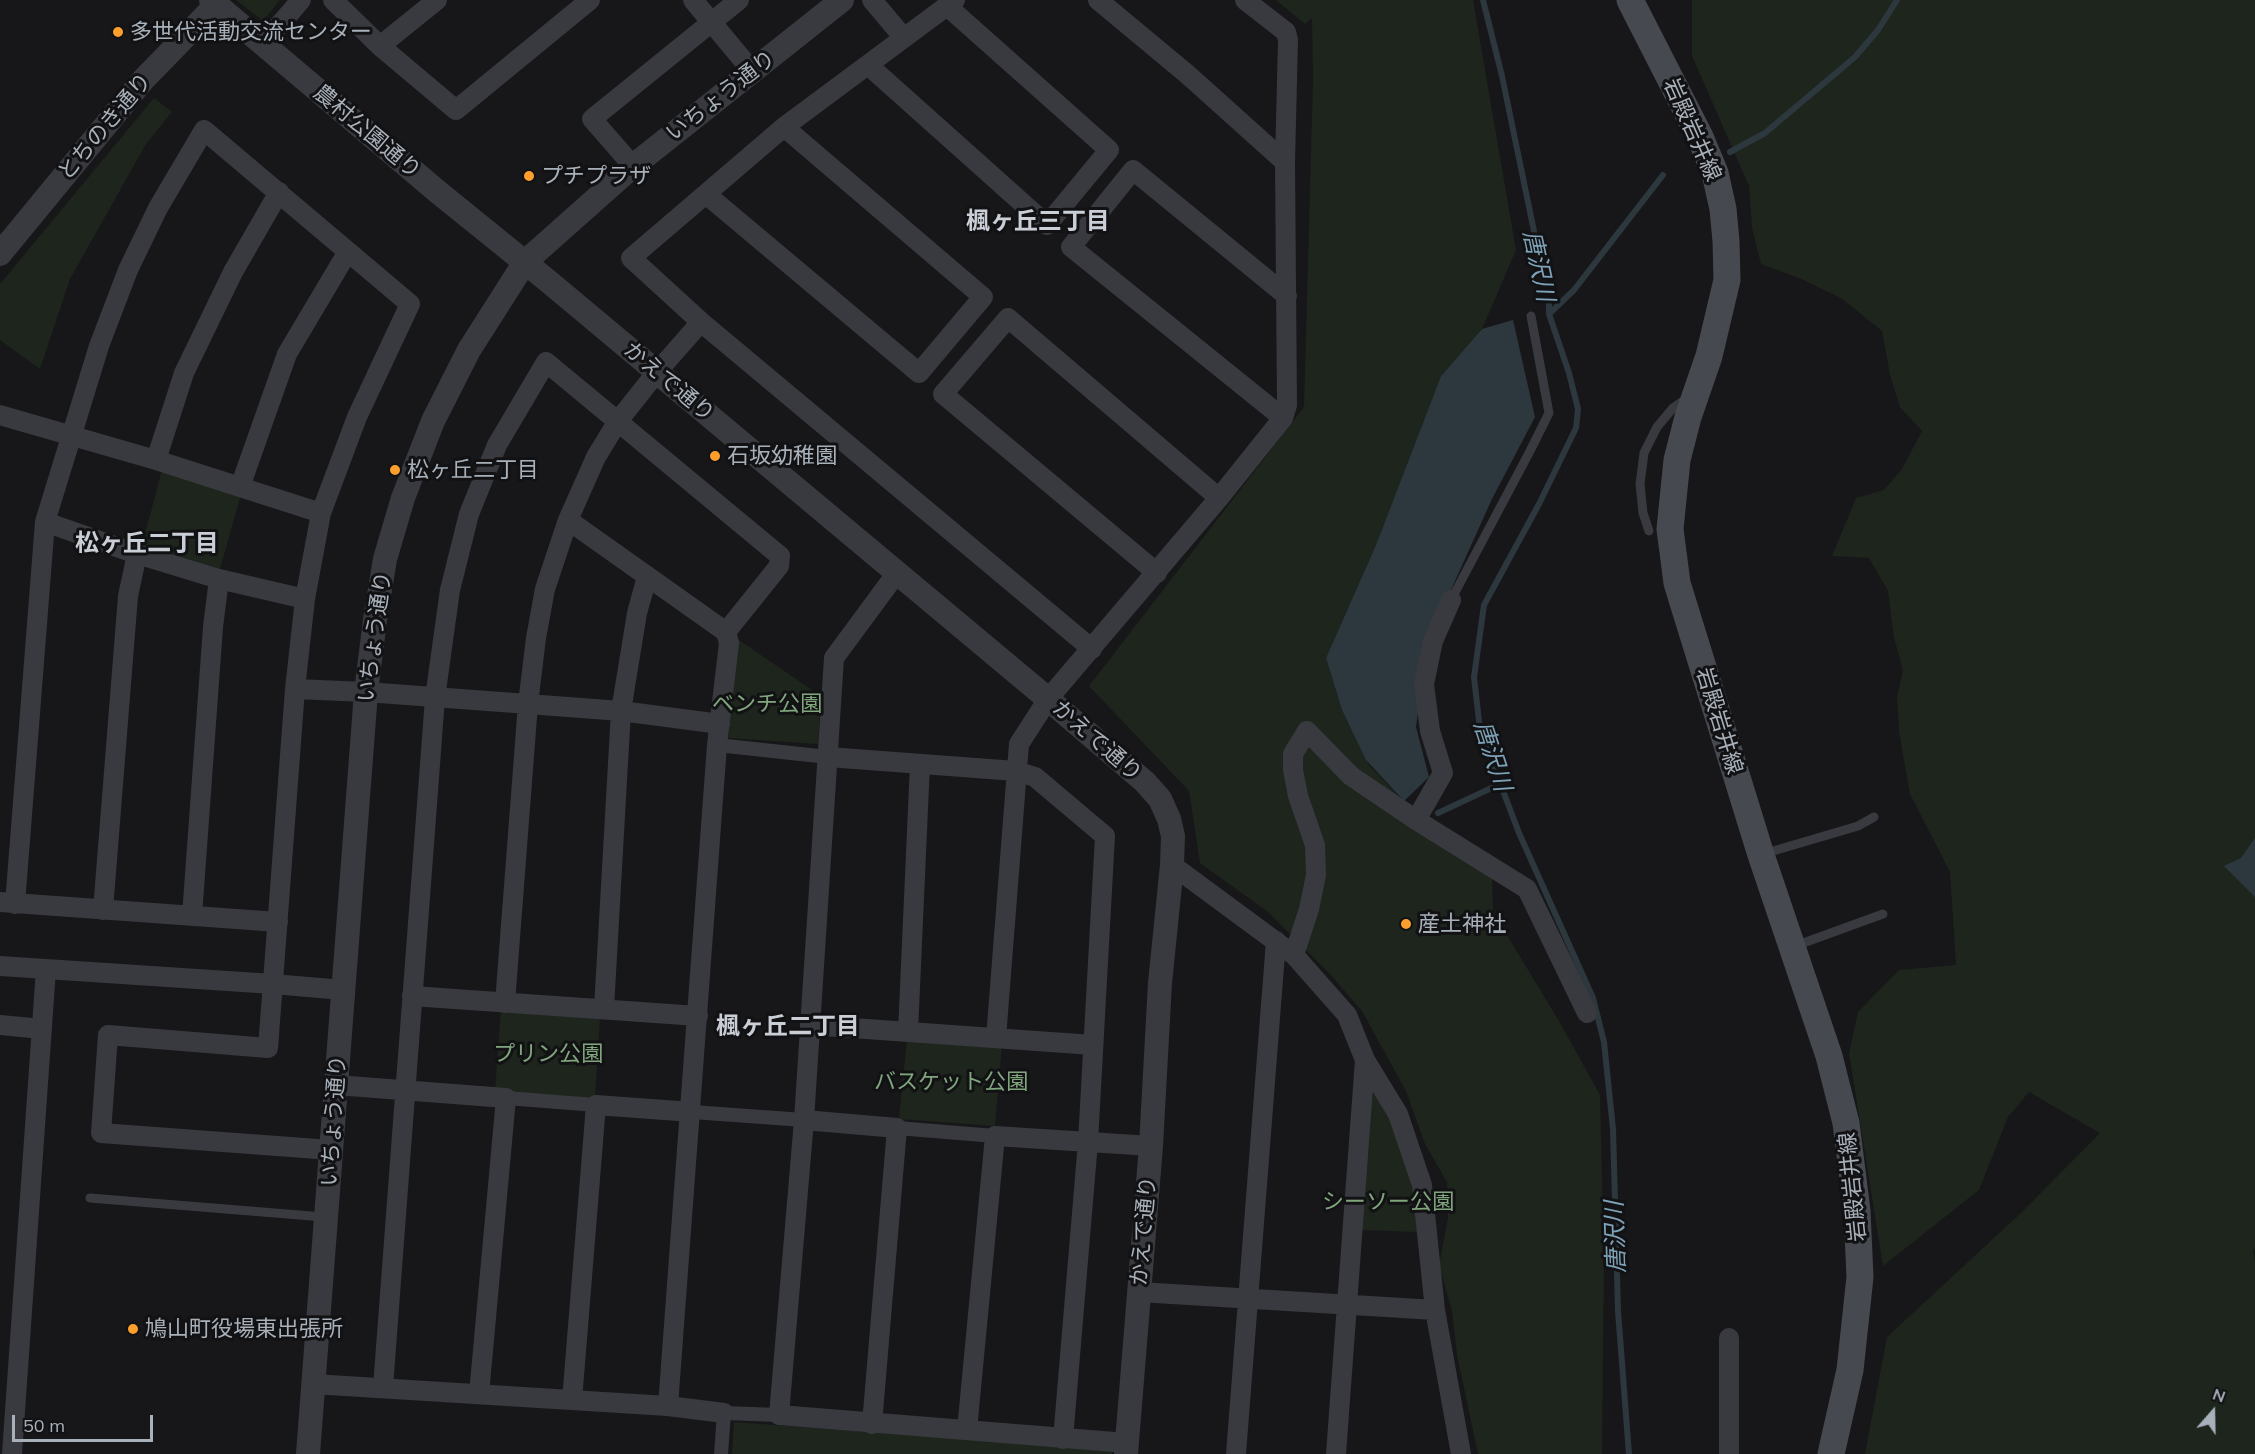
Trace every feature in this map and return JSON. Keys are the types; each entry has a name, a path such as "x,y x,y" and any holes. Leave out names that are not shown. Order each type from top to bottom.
{"main road":[{"name":"岩殿岩井線","path":"1630,0 1700,137 1715,173 1723,209 1727,280 1717,325 1680,449 1673,489 1670,529 1677,583 1761,855 1828,1056 1846,1123 1857,1211 1860,1277 1850,1370 1831,1454"}],"street":[{"path":"263,44 301,0"},
{"path":"333,0 380,46 456,110 590,0"},
{"path":"380,46 437,0"},
{"path":"693,0 753,72"},
{"path":"633,166 592,120 739,0"},
{"name":"いちょう通り","path":"308,1454 366,692 375,620 386,559 403,498 433,422 469,350 525,262 633,166 842,0"},
{"path":"872,0 904,38"},
{"path":"1098,0 1187,74 1285,162"},
{"path":"996,1038 1019,744 1048,699 1219,498 1283,418 1287,405 1285,162 1288,40 1286,32 1245,0"},
{"name":"農村公園通り","path":"213,3 525,262"},
{"name":"とちのき通り","path":"0,254 143,80 213,3"},
{"path":"868,65 1047,225 1109,150 951,3 784,127 631,258 701,322 1092,649"},
{"path":"707,195 918,373 983,297 784,127"},
{"path":"278,922 7,903 45,522 99,346 128,270 158,208 204,130 410,304 357,417 321,513 304,599 268,1048 108,1035 101,1133 331,1150"},
{"path":"1283,418 1071,247 1133,170 1287,296"},
{"path":"156,460 184,372 233,272 279,192"},
{"path":"240,487 287,354 347,253"},
{"name":"かえで通り","path":"525,262 1048,699 1145,782 1160,799 1169,819 1173,836 1172,865 1160,983 1151,1146 1126,1449"},
{"path":"1157,573 943,394 1008,318 1219,498"},
{"path":"505,1003 528,704 545,589 568,520 596,457 618,422 657,372 701,322"},
{"path":"383,1387 435,698 450,590 468,514 497,445 546,362 780,556 778,566 726,632"},
{"path":"0,415 156,460 321,513"},
{"path":"568,520 726,632 729,643 717,746 692,1112 668,1406"},
{"path":"45,522 219,579 304,599"},
{"path":"103,910 128,596 137,554"},
{"path":"779,1415 804,1120 834,658 896,574"},
{"path":"604,1008 621,711 637,613 647,577"},
{"path":"192,916 213,627 219,579"},
{"path":"1416,820 1443,773 1430,731 1424,684 1433,641 1451,600"},
{"path":"295,689 621,711 720,724"},
{"path":"1294,955 1309,909 1316,875 1315,845 1298,796 1293,770 1293,754 1306,730 1351,776 1416,820 1527,889 1587,1013"},
{"path":"717,746 1016,771 1035,777 1105,836 1088,1142 1063,1439"},
{"path":"908,1032 920,764"},
{"path":"1172,865 1294,955 1347,1015 1365,1060 1398,1114 1422,1185 1435,1310 1461,1454"},
{"path":"1236,1454 1276,941"},
{"path":"0,966 343,990"},
{"path":"12,1454 9,1370 46,969"},
{"path":"412,996 698,1016"},
{"path":"0,1025 42,1029"},
{"path":"810,1025 1093,1045"},
{"path":"1336,1454 1365,1060"},
{"path":"336,1085 1151,1146"},
{"path":"479,1394 506,1098"},
{"path":"572,1400 596,1105"},
{"path":"872,1424 897,1128"},
{"path":"968,1430 995,1136"},
{"path":"1139,1292 1435,1310"},
{"path":"1729,1454 1730,1338"},
{"path":"313,1384 668,1406 724,1413 779,1415 968,1430 1063,1439 1126,1449"},
{"path":"721,1454 724,1413"}],"lane":[{"path":"1451,600 1530,453 1549,412 1531,316"},
{"path":"1649,531 1643,513 1640,484 1644,453 1657,427 1673,408 1698,391"},
{"path":"1761,855 1857,826 1874,817"},
{"path":"1793,947 1883,914"},
{"path":"90,1198 327,1218"}],"green space":[{"path":"236,0 280,0 263,21"},
{"path":"1276,0 1473,0 1516,250 1482,329 1441,376 1376,545 1326,658 1342,710 1369,765 1408,806 1492,878 1493,912 1559,1021 1600,1095 1604,1263 1602,1454 1478,1454 1457,1355 1452,1311 1439,1265 1448,1218 1447,1182 1425,1144 1406,1091 1362,1011 1329,973 1268,912 1200,863 1189,791 1089,686 1304,407 1313,80 1312,18 1305,24"},
{"path":"1692,0 2255,0 2255,1251 2253,1248 2255,1264 2255,1454 1865,1454 1887,1337 2021,1213 2100,1133 2029,1092 2008,1117 1979,1190 1883,1266 1849,1053 1858,1012 1899,970 1956,965 1950,872 1910,794 1899,732 1897,697 1903,670 1894,638 1888,591 1869,558 1832,556 1856,498 1884,490 1902,469 1922,431 1900,407 1890,375 1882,331 1841,298 1799,278 1761,264 1752,228 1749,186 1692,56"},
{"path":"154,98 172,112 146,144 70,279 40,369 0,340 0,284"},
{"path":"162,470 241,495 220,569 142,545"},
{"name":"ベンチ公園","path":"736,638 821,696 818,744 728,738"},
{"name":"プリン公園","path":"501,1010 600,1017 595,1098 495,1091"},
{"name":"バスケット公園","path":"907,1038 1002,1045 995,1126 899,1119"},
{"name":"シーソー公園","path":"1369,1085 1393,1116 1415,1186 1421,1232 1357,1230"},
{"path":"734,1422 1112,1450 1112,1454 732,1454"}],"shaded area":[{"path":"1513,320 1535,417 1492,499 1427,643 1416,727 1429,777 1404,801 1366,760 1342,710 1326,658 1376,545 1441,376 1482,329"},
{"path":"2255,838 2255,897 2224,866 2241,858"}],"waterway":[{"name":"唐沢川","path":"1483,0 1502,76 1549,304 1549,314 1569,373 1578,409 1576,428 1539,504 1484,605 1474,677 1480,730 1519,833 1593,998 1604,1042 1613,1129 1618,1311 1629,1454"},
{"path":"1730,152 1765,133 1855,57 1878,30 1897,0"},
{"path":"1549,314 1574,290 1663,175"},
{"path":"1438,813 1500,784"}],"place":[{"name":"多世代活動交流センター","path":"118,32"},
{"name":"プチプラザ","path":"529,176"},
{"name":"石坂幼稚園","path":"715,456"},
{"name":"松ヶ丘二丁目","path":"395,470"},
{"name":"産土神社","path":"1406,924"},
{"name":"鳩山町役場東出張所","path":"133,1329"}],"district":[{"name":"楓ヶ丘三丁目","path":"1038,222"},
{"name":"松ヶ丘二丁目","path":"147,544"},
{"name":"楓ヶ丘二丁目","path":"788,1027"}]}
